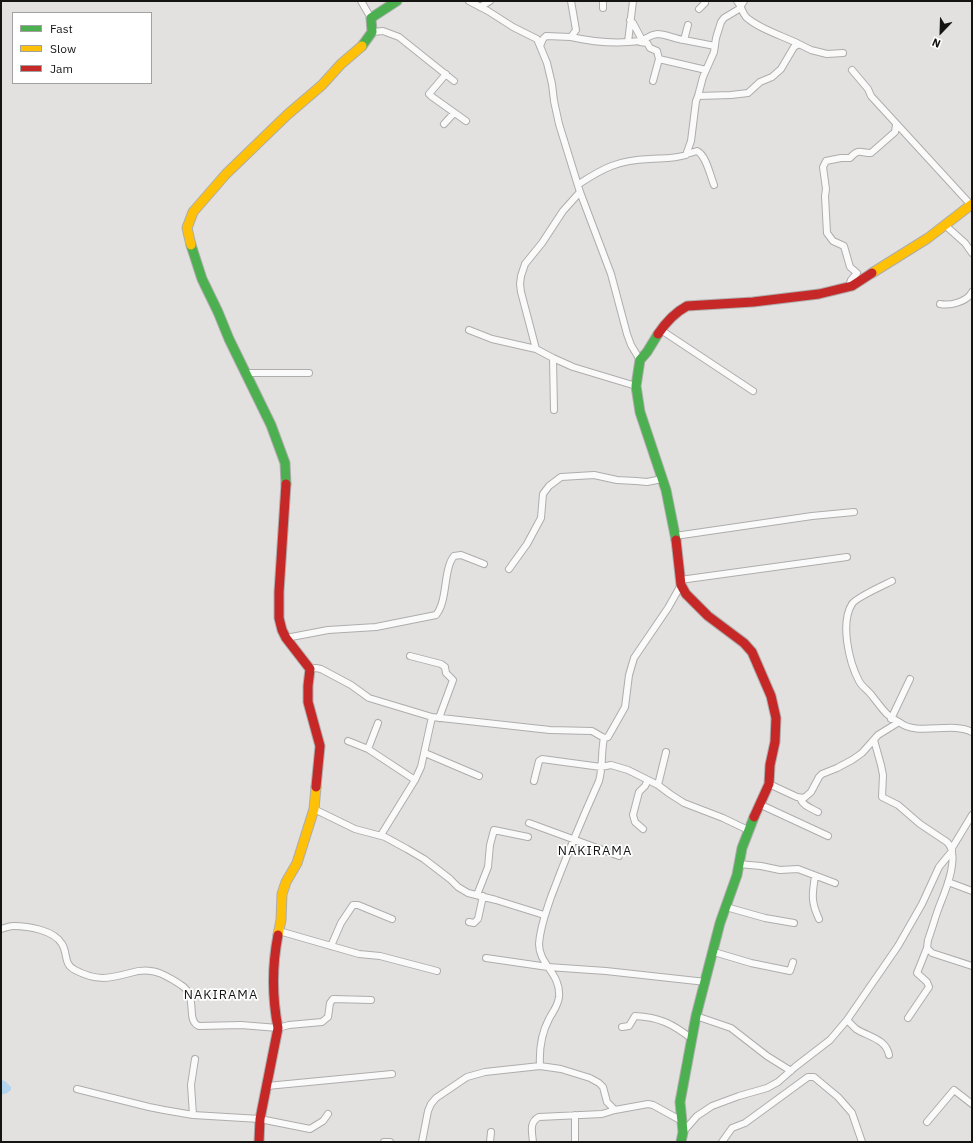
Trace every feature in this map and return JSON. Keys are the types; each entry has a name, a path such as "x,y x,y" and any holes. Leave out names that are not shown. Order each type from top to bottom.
{"street":[{"path":"260,1142 258,1136 260,1119 278,1028 275,1013 273,976 274,957 282,914 282,894 286,882 297,863 314,808 320,746 308,702 307,688 310,669 286,638 282,630 278,608 286,483 285,462 270,425 202,279 187,234 188,223 193,212 226,174 287,115 322,85 341,64 364,45 372,32 371,18 361,1"},
{"path":"371,18 397,1"},
{"path":"469,1 513,27 537,39 552,84 559,124 579,184 580,192 611,274 627,334 640,360"},
{"path":"480,7 490,1"},
{"path":"571,1 576,30 571,37"},
{"path":"603,1 603,8"},
{"path":"628,42 633,1"},
{"path":"699,9 706,3 704,1"},
{"path":"737,1 743,4"},
{"path":"743,4 743,13 752,22 811,50 827,54 843,53"},
{"path":"687,154 691,141 691,131 701,83 714,52 721,22 743,4"},
{"path":"630,20 641,40 640,43 648,43 650,48 657,51 659,59 653,81"},
{"path":"684,40 688,25"},
{"path":"372,32 383,31 399,37 454,81"},
{"path":"540,46 546,36 628,42 641,40 649,35 659,34 715,46"},
{"path":"698,96 748,93 760,82 772,77 781,69 794,47 799,44"},
{"path":"659,59 706,70"},
{"path":"681,1142 683,1132 680,1102 696,1016 714,952 720,923 737,874 742,848 748,830 769,784 775,742 776,718 771,696 752,652 736,637 708,616 686,594 681,582 670,506 640,412 636,386 640,360 661,330 678,311 687,306 773,300 819,294 849,286 859,277 946,226 971,205 896,125 871,96 868,89 852,70"},
{"path":"446,74 429,94 466,121"},
{"path":"444,124 454,113"},
{"path":"859,277 850,267 844,246 833,241 827,233 826,189 823,167 826,161 850,158 855,152 860,150 871,154 895,132 896,125"},
{"path":"579,184 599,171 620,163 649,159 670,159 697,151 704,156 714,185"},
{"path":"536,349 521,292 521,276 525,264 542,243 563,211 580,192"},
{"path":"946,226 965,243 972,254"},
{"path":"940,304 948,306 970,295 972,292"},
{"path":"469,330 492,339 536,349 553,358 585,371 636,386"},
{"path":"661,330 752,391"},
{"path":"553,358 554,410"},
{"path":"245,373 309,373"},
{"path":"509,569 527,544 540,518 544,502 544,494 549,486 561,477 594,475 636,482 647,482 662,479"},
{"path":"675,536 812,516 854,512"},
{"path":"286,638 328,630 376,627 436,615 443,598 450,562 454,556 461,555 484,564"},
{"path":"681,582 847,557"},
{"path":"892,581 852,602 849,611 847,644 859,681 891,719 902,724 916,728 962,729 972,732"},
{"path":"604,738 608,737 625,707 628,675 634,658 674,596 681,582"},
{"path":"674,596 686,594"},
{"path":"410,656 441,664 445,667 446,673 453,680 439,718"},
{"path":"310,669 321,669 351,685 369,698 432,717 550,730 592,732 604,738"},
{"path":"891,719 910,679"},
{"path":"381,836 415,780 421,767 432,717"},
{"path":"769,784 800,798 804,798 811,792 822,774 852,760 862,753 882,732 899,722"},
{"path":"368,749 378,724"},
{"path":"540,1066 540,1040 550,1018 556,1009 559,998 559,988 556,978 548,967 541,953 539,944 544,916 573,839 599,781 604,738"},
{"path":"874,740 882,765 882,797 904,809 920,824 947,842 951,846 952,851"},
{"path":"348,741 368,749 415,780"},
{"path":"658,785 666,752"},
{"path":"424,753 480,776"},
{"path":"534,782 539,761 542,759 601,767 611,765 628,770 658,785 684,803 723,818 748,830"},
{"path":"643,828 635,822 633,815 639,792 648,780"},
{"path":"800,798 802,803 807,807 818,812"},
{"path":"759,804 828,836"},
{"path":"314,808 355,829 381,836 424,859 458,887 468,893 480,895 544,916"},
{"path":"908,1018 929,987 927,982 917,973 927,948 928,940 952,868 952,848 972,815"},
{"path":"530,823 619,856"},
{"path":"469,922 474,923 478,919 480,895 488,867 490,845 494,830 528,837"},
{"path":"683,1132 697,1116 712,1106 767,1088 778,1082 830,1040 846,1020 898,946 922,904 939,867 952,851"},
{"path":"738,864 757,865 780,870 798,869 835,883"},
{"path":"815,876 812,894 815,911 819,919"},
{"path":"948,882 972,891"},
{"path":"331,946 341,923 353,905 358,905 392,919"},
{"path":"726,907 765,918 794,923"},
{"path":"1,929 11,926 48,932 63,944 67,963 73,969 98,978 110,978 142,970 150,970 159,973 182,985 189,992 192,1019 194,1023 199,1026 241,1025 278,1028 289,1025 314,1024 325,1021 328,1017 330,1003 333,999 371,1000"},
{"path":"279,931 359,954 380,956 437,971"},
{"path":"927,948 932,953 972,966"},
{"path":"714,952 751,963 790,971 793,962"},
{"path":"486,958 548,967 606,971 706,982"},
{"path":"622,1027 629,1026 635,1016 650,1016 676,1026 692,1039"},
{"path":"696,1016 731,1028 767,1056 791,1071"},
{"path":"846,1020 857,1029 883,1043 888,1048 889,1055"},
{"path":"193,1115 191,1085 195,1059"},
{"path":"422,1142 425,1123 431,1104 436,1098 460,1081 474,1074 540,1066 562,1069 590,1078 599,1083 603,1087 607,1102 615,1110"},
{"path":"267,1086 392,1074"},
{"path":"722,1142 732,1128 745,1123 808,1077 814,1077 838,1097 852,1113 862,1142"},
{"path":"77,1089 149,1107 193,1115 260,1119 310,1129 323,1121 328,1114"},
{"path":"927,1122 954,1090 972,1104"},
{"path":"533,1142 531,1126 532,1122 539,1117 602,1114 648,1104 682,1120"},
{"path":"575,1115 575,1142"},
{"path":"490,1142 491,1132"},
{"path":"384,1142 390,1142"}],"water":[{"path":"1,1080 5,1081 11,1087 11,1090 1,1095"}],"traffic: fast":[{"path":"362,46 372,32 371,18 397,1"},
{"path":"191,245 202,279 229,339 271,425 285,463 286,484"},
{"path":"658,334 647,352 640,360 636,386 640,412 666,490 676,540"},
{"path":"681,1142 683,1132 680,1102 696,1016 720,923 737,875 742,848 754,817"}],"traffic: slow":[{"path":"191,245 187,228 193,212 226,174 287,115 322,85 341,64 362,46"},
{"path":"872,273 928,238 972,204"},
{"path":"278,935 281,920 282,894 286,882 297,863 314,809 316,787"}],"traffic: jam":[{"path":"658,334 671,318 687,306 753,302 819,294 852,286 872,273"},
{"path":"286,484 279,592 279,618 286,638 310,669 308,702 320,746 316,787"},
{"path":"676,540 681,585 686,594 708,616 744,643 752,652 771,696 776,718 775,742 770,765 769,784 754,817"},
{"path":"259,1142 260,1119 278,1028 274,982 278,935"}],"district":[{"name":"NAKIRAMA","path":"595,851"},
{"name":"NAKIRAMA","path":"221,995"}]}
